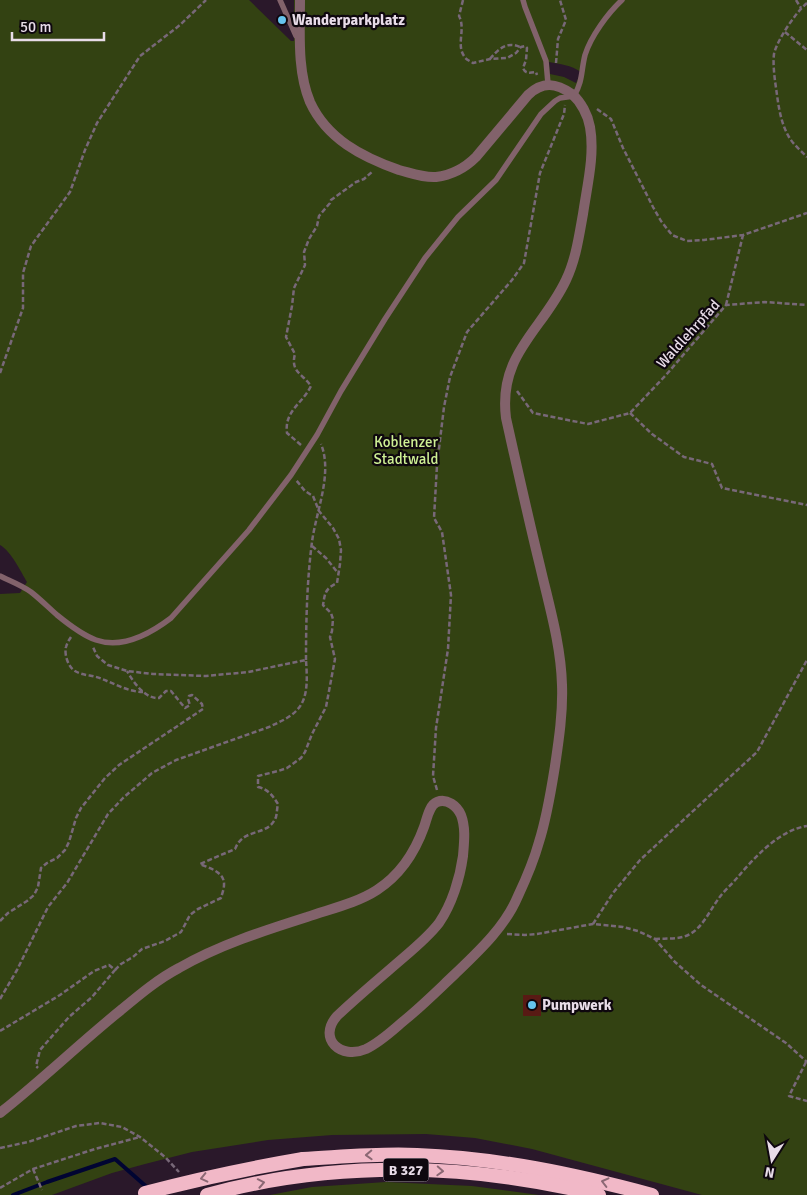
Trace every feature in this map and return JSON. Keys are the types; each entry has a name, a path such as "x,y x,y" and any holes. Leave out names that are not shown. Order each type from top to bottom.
{"highway":[{"name":"B 327","path":"139,1195 221,1174 303,1159 415,1155 476,1159 531,1167 652,1195"},
{"name":"B 327","path":"207,1195 302,1176 381,1170 424,1170 505,1177 599,1195"}],"street":[{"path":"0,1113 44,1078 102,1025 177,969 219,948 357,900 378,889 394,876 407,860 416,846 432,806 439,801 447,802 454,805 458,810 464,824 462,863 449,903 439,922 425,937 334,1020 330,1040 341,1051 353,1052 367,1048 394,1030 433,995 465,965 497,930 518,897 540,842 550,797 559,740 562,699 560,660 506,418 504,400 510,371 520,349 559,293 571,269 586,192 591,152 590,126 587,116 573,98 560,87 548,85 533,90 476,157 459,170 446,175 426,177 381,163 347,146 327,129 318,118 305,88 300,36 300,0"}],"lane":[{"path":"280,0 296,36 300,36"},
{"path":"523,0 546,61 548,85"},
{"path":"0,576 30,592 76,629 95,640 110,643 129,640 159,627 171,618 250,530 291,475 317,435 380,326 425,258 458,217 496,180 541,114 555,101 573,98 580,82 586,54 593,39 609,14 622,0"}],"path":[{"path":"0,373 23,308 23,273 31,246 70,192 97,123 140,56 180,25 206,0"},
{"path":"463,0 459,16 462,22 460,46 464,56 473,63 507,58 516,53 521,47"},
{"path":"490,59 499,48 516,45 525,46 527,51 524,70 529,73 536,72 548,85 556,60 558,39 566,20 560,0"},
{"path":"796,0 801,8"},
{"path":"807,3 801,8 778,42 774,53 778,107 783,123 790,139 807,157"},
{"path":"785,32 807,50"},
{"path":"439,801 434,776 436,728 448,650 451,595 442,532 434,518 437,464 444,408 450,377 467,332 512,280 524,263 540,173 564,114 573,98 588,103 611,120 653,207 672,235 688,241 743,235 807,213"},
{"path":"308,450 287,433 286,426 294,408 308,393 311,386 296,370 294,365 295,354 286,337 294,288 305,265 304,252 309,239 317,226 320,216 331,200 356,182 364,179 381,163"},
{"path":"726,306 743,235"},
{"name":"Waldlehrpfad","path":"528,405 533,412 588,424 630,412 666,375 726,306 765,302 807,305"},
{"path":"630,412 652,434 684,457 712,464 722,488 807,505"},
{"path":"0,999 17,970 48,907 66,883 108,814 123,798 152,773 176,760 269,727 284,720 297,710 303,702 307,683 306,627 312,546 324,482 324,452 317,435"},
{"path":"44,1078 36,1066 40,1050 69,1017 92,997 121,964 142,949 181,932 190,915 220,898 224,886 223,878 214,870 200,864 235,849 239,841 248,835 265,830 271,824 276,817 278,804 268,791 258,786 258,776 287,768 300,758 305,752 326,707 335,659 330,637 333,619 331,612 323,605 325,592 330,586 337,583 339,574 339,539 319,511 312,496 291,475"},
{"path":"312,546 326,558 339,574"},
{"path":"0,921 34,895 38,887 41,868 57,858 65,850 81,808 104,778 119,765 204,707 192,695 188,696 190,705 186,708 170,691 166,691 162,697 157,699 143,692 126,688 98,677 76,672 67,660 65,651 66,645 76,629"},
{"path":"95,640 93,648 102,661 127,671 206,676 248,672 306,660"},
{"path":"593,924 613,893 640,860 757,752 807,660"},
{"path":"127,671 143,692"},
{"path":"656,939 678,938 690,934 702,924 719,898 752,860 773,842 794,830 807,826"},
{"path":"497,930 502,934 526,935 593,924 623,927 656,939 675,962 701,986 786,1043 807,1062 789,1096 807,1101"},
{"path":"0,1031 60,995 94,970 109,965 115,970"},
{"path":"0,1148 28,1142 76,1126 100,1124 122,1127 140,1137 165,1157 183,1176"},
{"path":"0,1188 33,1169 140,1137"},
{"path":"33,1169 42,1190"}],"green space":[{"name":"Koblenzer Stadtwald","path":"0,0 249,0 291,41 294,41 294,0 807,0 807,1195 702,1195 532,1149 475,1138 426,1134 332,1135 268,1140 192,1152 112,1173 52,1195 0,1195 0,594 20,593 27,582 12,557 0,545","holes":["549,62 569,66 581,72 576,83 564,77 550,74"]},
{"path":"386,1182 472,1186 539,1195 270,1195 312,1187"}],"building":[{"name":"Pumpwerk","path":"523,995 541,995 541,1016 523,1016"}],"waterway":[{"path":"13,1195 115,1159 149,1189"}],"place":[{"name":"Wanderparkplatz","path":"282,20"},
{"name":"Pumpwerk","path":"532,1005"}]}
